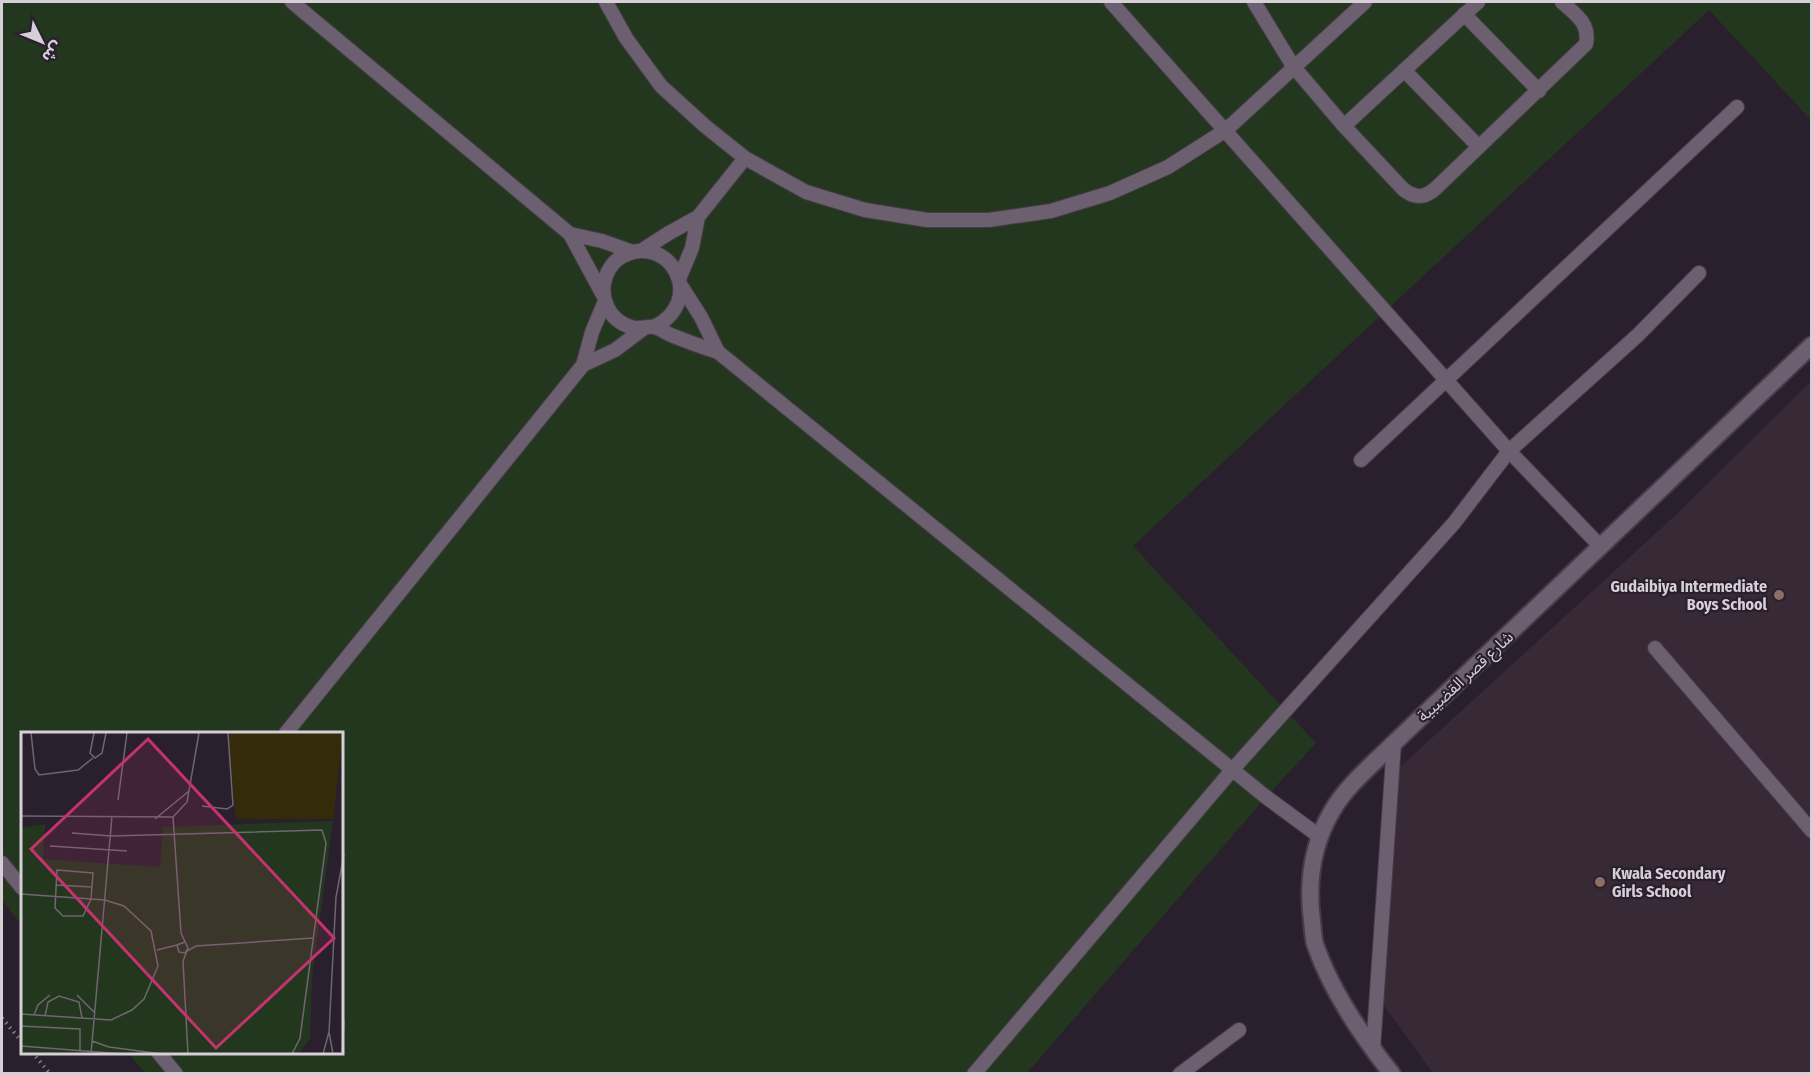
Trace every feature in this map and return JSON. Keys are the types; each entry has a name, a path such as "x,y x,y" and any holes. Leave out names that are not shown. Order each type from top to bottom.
{"street":[{"name":"شارع قصر القضيبية","path":"1392,1074 1373,1050 1330,979 1314,942 1309,901 1312,862 1319,836 1333,809 1394,743 1812,345"}],"lane":[{"path":"292,2 570,234 609,311 623,324 648,328 718,352 1266,797 1319,836"},
{"path":"606,2 626,38 661,86 745,158 806,192 865,210 927,220 989,220 1051,211 1110,193 1168,167 1226,130 1365,2"},
{"path":"1111,2 1509,451 1601,547"},
{"path":"1254,2 1293,66 1344,126 1403,189 1411,195 1420,197 1429,194 1586,44 1588,34 1584,24 1562,2"},
{"path":"1344,126 1478,2"},
{"path":"1464,14 1539,91"},
{"path":"1404,70 1479,147"},
{"path":"1361,460 1737,107"},
{"path":"287,732 583,365 604,298 608,271 619,259 637,252 698,218 745,158"},
{"path":"583,365 615,350 648,328 664,322 678,305 680,281 692,248 698,218"},
{"path":"570,234 661,256 675,269 718,352"},
{"path":"974,1074 1233,769 1454,523 1509,451 1638,334 1699,273"},
{"path":"1655,648 1812,831"},
{"path":"1373,1050 1394,743"},
{"path":"2,863 21,887"},
{"path":"1180,1074 1239,1030"},
{"path":"160,1054 176,1074"}],"path":[{"path":"2,1018 21,1041"},
{"path":"33,1054 50,1074"}],"shaded area":[{"name":"Kwala Secondary Girls School","path":"1811,381 1811,1073 1433,1073 1377,996 1399,768 1680,511"}],"green space":[{"path":"2,2 1811,2 1811,120 1709,10 1133,546 1316,743 1266,797 1027,1073 145,1073 129,1054 344,1054 344,732 21,732 21,924 2,900"}],"place":[{"name":"Gudaibiya Intermediate Boys School","path":"1779,595"},
{"name":"Kwala Secondary Girls School","path":"1600,882"}]}
